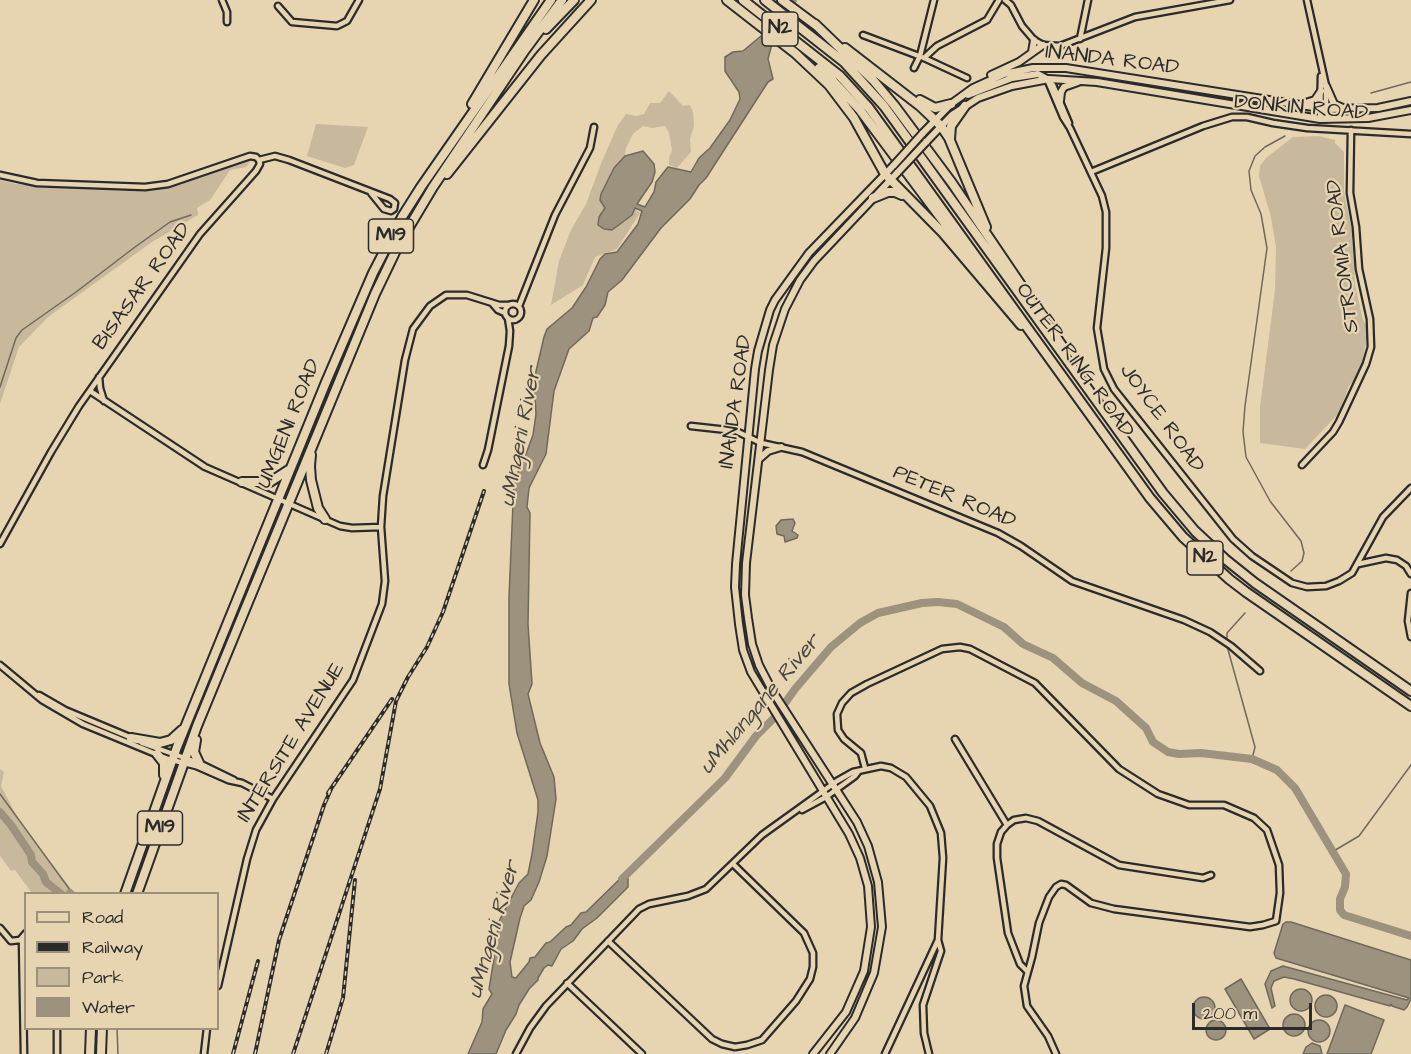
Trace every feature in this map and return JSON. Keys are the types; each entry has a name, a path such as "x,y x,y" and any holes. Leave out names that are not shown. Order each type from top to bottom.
{"highway":[{"path":"464,124 472,105 534,0"},
{"name":"UMGENI ROAD","path":"126,892 173,758 362,295 388,242 421,187 551,0"},
{"name":"UMGENI ROAD","path":"138,892 197,726 375,294 395,252 433,187 562,0"},
{"path":"504,81 555,18 574,0"},
{"path":"395,252 447,174 519,82 591,0"},
{"path":"727,0 795,53 814,63 860,110 1020,324"},
{"name":"OUTER RING ROAD","path":"743,0 814,63 855,91 882,123 1150,498 1184,537 1246,592 1411,706"},
{"name":"OUTER RING ROAD","path":"765,0 830,42 894,119 1163,493 1211,547 1256,583 1411,691"},
{"path":"782,0 814,24 830,42 873,80 894,105 994,245 1087,387"},
{"path":"830,42 930,107 940,108 951,104"},
{"path":"814,63 854,118 888,177 943,233 1050,359"},
{"path":"888,80 938,122 952,145 994,245"},
{"path":"952,145 951,126 965,106"},
{"path":"873,198 885,191 898,192 913,202"},
{"path":"314,439 310,473 318,508 325,519"},
{"path":"242,482 270,482 290,469"},
{"path":"131,738 148,742 164,742 176,737 188,721"},
{"path":"197,726 194,752 199,763"},
{"path":"157,754 164,763 163,785"},
{"path":"90,1054 91,1030"},
{"path":"101,1054 102,1030"}],"main road":[{"path":"1032,52 1034,40"},
{"path":"962,96 980,80 1019,62 1043,45"},
{"path":"962,96 1012,78 1038,74 1047,79 1050,72 1057,67"},
{"name":"INANDA ROAD","path":"813,1054 838,1025 854,997 866,964 871,927 869,892 864,870 849,834 766,699 751,672 743,650 735,587 747,436 758,351 775,300 809,254 856,203 876,183 898,172 926,142 951,104 986,81 1004,74 1033,68 1057,67 1324,109 1378,108 1411,100"},
{"name":"INANDA ROAD","path":"885,191 894,165 922,134 938,122 965,106 1005,88 1047,79 1085,81 1323,119 1368,118 1411,110"},
{"path":"1060,101 1064,87 1085,81"},
{"path":"1296,105 1315,100 1324,89 1334,104 1347,110"},
{"name":"INANDA ROAD","path":"830,1054 855,1018 869,989 878,957 882,927 878,882 868,846 857,822 772,692 759,665 752,644 745,595 746,562 773,345 785,309 808,269 873,198"},
{"path":"759,460 768,451 781,447"}],"street":[{"path":"222,0 226,22"},
{"path":"278,6 288,19 296,23 337,26 347,21 359,0"},
{"path":"922,57 934,0"},
{"path":"914,68 922,57 937,46 987,20 999,0"},
{"path":"1005,0 1011,5 1022,26 1034,40 1043,45 1060,46 1135,17 1230,0"},
{"path":"1080,39 1088,0"},
{"path":"1309,2 1322,70 1323,119"},
{"path":"863,35 922,57 967,78"},
{"name":"JOYCE ROAD","path":"1047,79 1053,85 1070,128 1102,196 1107,222 1097,335 1104,369 1114,389 1226,531 1252,556 1285,579 1307,587 1326,586 1339,581 1352,573 1358,564"},
{"name":"JOYCE ROAD","path":"1047,79 1070,128"},
{"name":"DONKIN ROAD","path":"1091,172 1203,126 1232,117 1247,117 1286,126 1411,134"},
{"path":"519,306 551,223 590,148 594,127"},
{"name":"STROMIA ROAD","path":"1302,465 1333,432 1339,422 1366,364 1371,347 1370,319 1359,269 1356,227 1350,193 1351,130"},
{"path":"0,176 20,181 45,183 145,187 168,184 250,156 256,156 259,160 271,156 279,157 393,201 394,209 391,211 384,209 371,193"},
{"name":"BISASAR ROAD","path":"0,544 51,452 99,377 200,234 256,171 260,164 259,160"},
{"name":"INTERSITE AVENUE","path":"219,982 251,845 260,821 347,691 363,658 384,591 381,527 383,496 405,360 413,330 430,306 446,295 467,295 492,303 508,305"},
{"name":"INTERSITE AVENUE","path":"492,303 506,316"},
{"path":"483,465 488,450 510,331 522,310 512,303 508,305 506,316 510,331"},
{"path":"506,316 515,320"},
{"path":"99,377 104,401"},
{"path":"90,391 205,466 340,526 381,527"},
{"name":"PETER ROAD","path":"691,426 736,431 761,443 802,453 998,533 1071,581 1184,620 1226,642 1260,671"},
{"path":"1358,564 1383,517 1411,488"},
{"path":"1358,564 1386,558 1397,560 1406,566 1411,574"},
{"path":"1411,593 1408,621 1411,637"},
{"path":"865,768 861,753 844,739 837,725 839,709 856,690 942,649 955,646 970,649 1035,683 1119,769 1158,794 1189,805 1224,805 1264,825 1273,843 1280,871 1280,898 1276,921 1250,927 1114,909 1091,903 1070,886 1061,884 1049,897 1039,923 1024,986 1027,1006 1048,1036 1056,1054"},
{"path":"0,665 42,700 68,716 157,754 199,763 273,799"},
{"path":"25,686 65,710 173,758"},
{"path":"955,739 1007,825"},
{"path":"184,760 234,780"},
{"path":"516,1054 537,1018 567,983 639,909 661,901 700,892 715,883 762,835 796,812 865,768 886,767 902,774 915,787 934,816 941,834 943,849 939,940 941,951 923,1005 924,1033 929,1054"},
{"path":"1027,971 1020,964 1011,940 998,867 997,844 1001,832 1007,825 1020,819 1032,819 1119,865 1203,878 1211,875"},
{"path":"608,941 712,1039 735,1047 747,1046 762,1040 810,979 813,953 804,933 733,864"},
{"path":"0,928 11,941 16,941 24,936"},
{"path":"22,938 24,1054"},
{"path":"885,1054 939,940"},
{"path":"567,983 642,1054"},
{"path":"57,1030 57,1054"},
{"path":"204,1054 207,1030"}],"green space":[{"path":"669,91 683,106 690,105 693,112 691,152 677,168 669,165 672,150 669,133 665,126 652,128 643,126 633,134 625,156 614,168 605,208 599,217 612,229 632,215 635,209 640,213 617,249 595,257 583,285 551,305 559,261 571,230 586,204 618,125 626,114 636,116 644,114 650,103 660,103"},
{"path":"316,124 368,127 354,165 345,168 307,156"},
{"path":"1319,136 1335,140 1344,152 1344,192 1352,230 1355,285 1366,325 1367,339 1361,366 1349,386 1339,413 1305,449 1260,443 1260,407 1275,290 1276,247 1271,217 1259,176 1260,166 1266,158 1293,137"},
{"path":"251,160 246,167 230,170 210,200 197,208 198,215 152,242 48,317 19,347 0,404 0,180 16,184 143,190 161,188"},
{"path":"0,769 4,772 1,786 21,824 73,892 31,892 15,870 11,871 0,856"}],"water":[{"path":"761,36 772,44 768,59 773,79 768,82 706,178 690,199 661,228 622,280 608,292 605,305 597,317 593,318 589,331 569,349 554,391 546,454 529,488 527,507 530,513 528,624 532,684 528,694 540,743 554,777 556,799 547,856 539,882 531,900 524,906 520,918 510,962 512,977 516,978 530,958 535,957 546,943 571,925 581,913 586,912 628,871 628,887 597,918 582,929 573,941 561,949 552,966 548,965 544,968 519,1005 496,1054 468,1054 482,1022 483,1009 492,994 489,989 494,958 493,942 498,923 519,883 528,874 538,812 538,800 517,733 509,684 509,597 514,480 533,435 536,414 534,380 544,337 547,329 572,308 600,259 605,254 617,252 638,224 642,211 635,208 632,215 612,230 598,225 599,217 605,208 600,200 601,194 614,168 625,156 643,151 654,164 655,172 652,182 637,204 645,207 654,192 656,182 668,167 691,172 699,158 710,148 730,120 740,99 739,92 725,71 725,57 733,52 743,51"},
{"path":"793,519 795,523 792,531 798,535 797,538 785,542 784,536 777,534 776,526 781,520"},
{"path":"1286,922 1411,960 1411,999 1407,1007 1404,1010 1391,1004 1390,1006 1284,977 1274,981 1271,988 1275,1006 1272,1008 1265,984 1271,971 1283,966 1407,1000 1409,998 1276,958 1274,953 1283,924"},
{"path":"1241,979 1270,1029 1254,1039 1225,989"},
{"path":"1301,989 1309,992 1312,1000 1309,1008 1301,1011 1293,1008 1290,1000 1293,992"},
{"path":"1326,995 1334,998 1337,1006 1334,1014 1326,1017 1318,1014 1315,1006 1318,998"},
{"path":"1204,997 1214,1004 1215,1008 1208,1018 1204,1019 1194,1012 1193,1008 1200,998"},
{"path":"1345,1005 1384,1020 1371,1054 1327,1054"},
{"path":"1294,1014 1302,1017 1305,1025 1302,1033 1294,1036 1286,1033 1283,1025 1286,1017"},
{"path":"1212,1020 1220,1020 1226,1026 1226,1034 1220,1040 1212,1040 1206,1034 1206,1026"},
{"path":"1319,1020 1327,1023 1330,1031 1327,1039 1319,1042 1311,1039 1308,1031 1311,1023"},
{"path":"1312,1043 1320,1046 1322,1054 1303,1054 1306,1047"}],"waterway":[{"name":"uMngeni River","path":"762,49 793,0"},
{"path":"1371,93 1411,82"},
{"path":"1285,136 1265,147 1255,156 1249,171 1251,190 1261,214 1267,248 1243,432 1246,457 1270,501 1301,541 1304,553 1302,561 1291,571"},
{"path":"0,387 16,338 22,330 170,222 191,215"},
{"name":"uMhlangane River","path":"622,879 725,778 756,736 776,716 795,689 831,647 860,623 878,613 922,603 938,602 957,604 1004,627 1023,644 1053,658 1082,683 1116,701 1146,728 1153,742 1168,752 1252,759 1277,770 1295,788 1346,874 1345,887 1340,899 1340,910 1344,915 1411,936"},
{"path":"1227,641 1227,633 1245,613"},
{"path":"1227,646 1255,747 1252,759"},
{"path":"1332,852 1359,836 1411,765"},
{"path":"0,794 72,892"},
{"path":"0,812 31,855 32,862 43,874 46,882 58,892"},
{"path":"117,1030 118,1054"}],"railway":[{"path":"293,1054 380,789 396,701 427,647 443,612 484,491"},
{"path":"328,793 392,699"},
{"path":"255,1054 279,940 332,787"},
{"path":"326,1054 343,998 355,880"},
{"path":"233,1054 258,961"}]}
